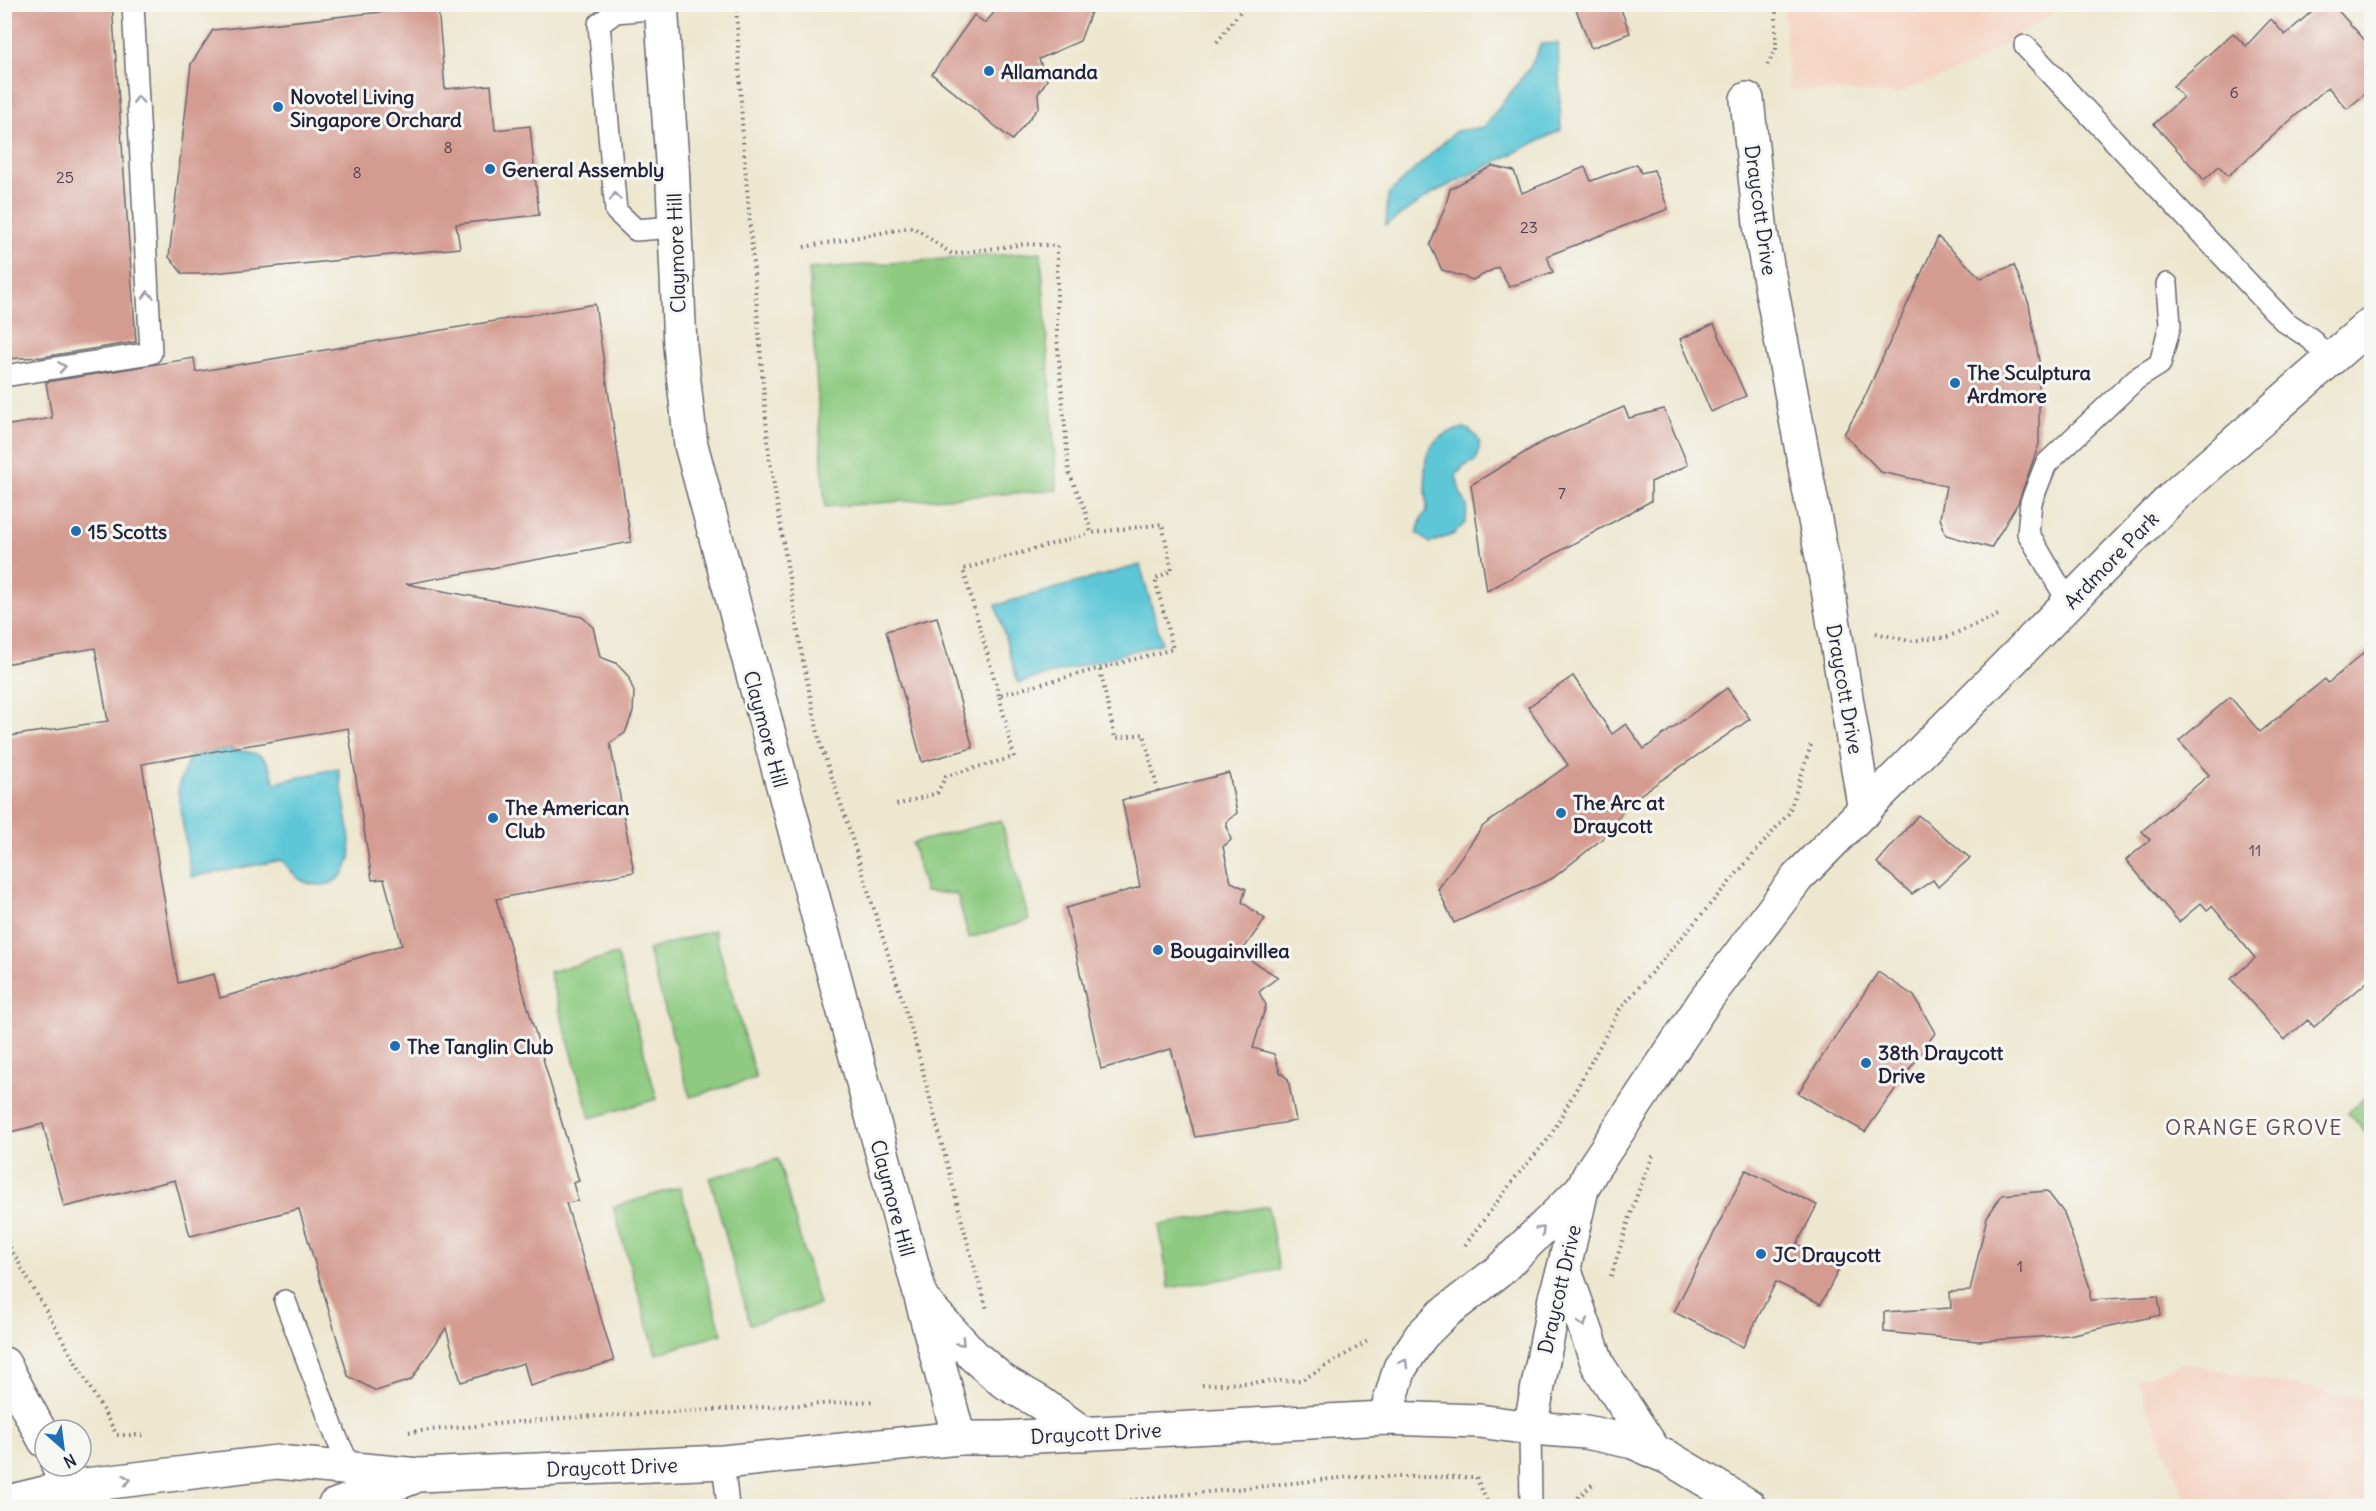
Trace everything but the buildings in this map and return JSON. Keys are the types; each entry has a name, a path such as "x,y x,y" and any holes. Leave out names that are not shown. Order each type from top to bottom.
{"street":[{"name":"Claymore Hill","path":"661,6 672,161 680,346 691,445 959,1438"},
{"name":"Draycott Drive","path":"4,1503 69,1486 277,1462 419,1475 723,1462 959,1438 1084,1434 1385,1418 1479,1421 1530,1428 1555,1298 1582,1189 1592,1170 1711,992 1797,878 1865,811 1828,589 1761,233 1747,99"},
{"name":"Ardmore Park","path":"1865,811 2175,495 2372,323"},
{"name":"Draycott Drive","path":"1385,1418 1400,1368 1421,1336 1442,1315 1499,1271 1582,1189"},
{"path":"1564,1268 1598,1365 1655,1452"},
{"path":"921,1300 975,1357 1003,1381 1039,1402 1084,1434"},
{"path":"4,1364 33,1418"},
{"path":"1530,1428 1586,1432 1633,1442 1670,1458 1749,1506"},
{"name":"Draycott Drive","path":"334,1506 419,1475"}],"lane":[{"path":"4,376 151,353 134,4"},
{"path":"661,6 616,12 599,24 616,211 636,230 674,227"},
{"path":"2025,46 2284,321 2311,339 2329,360"},
{"path":"2069,603 2028,533 2031,502 2046,464 2136,379 2160,364 2170,325 2168,284"},
{"path":"285,1301 351,1469"},
{"path":"1530,1428 1531,1506"},
{"path":"723,1462 728,1506"}],"path":[{"path":"736,4 743,140 769,455 802,656 820,743 915,1041 988,1313"},
{"path":"1217,42 1246,4"},
{"path":"1747,99 1776,50 1776,4"},
{"path":"804,247 913,227 952,254 1025,244 1057,246 1057,337 1069,473 1084,507 1091,532"},
{"path":"893,806 937,794 946,776 1014,757 963,569 1091,532 1162,524 1172,570 1155,579 1173,649 999,696"},
{"path":"1866,631 1909,641 1947,637 2002,614"},
{"path":"1100,670 1115,738 1144,734 1158,791"},
{"path":"1459,1252 1515,1178 1550,1137 1620,1010 1790,813 1802,772"},
{"path":"1610,1280 1611,1269 1656,1148"},
{"path":"4,1237 117,1435 152,1436"},
{"path":"1194,1386 1302,1380 1373,1338"},
{"path":"408,1432 563,1418 875,1401"},
{"path":"1076,1506 1349,1477 1476,1477 1489,1506"},
{"path":"1569,1506 1594,1483"}],"shaded area":[{"path":"1784,4 2065,5 1968,67 1895,94 1788,90"},
{"path":"2184,1363 2371,1401 2371,1506 2188,1506 2137,1380"}],"green space":[{"path":"1041,252 1057,490 825,507 809,269"},
{"path":"1001,820 1029,920 969,938 957,894 925,892 912,843"},
{"path":"714,930 756,1078 690,1097 648,950"},
{"path":"617,954 657,1099 590,1118 549,972"},
{"path":"2371,1091 2371,1138 2348,1113"},
{"path":"778,1159 819,1305 750,1324 710,1178"},
{"path":"680,1187 722,1334 656,1354 613,1207"},
{"path":"1268,1206 1279,1270 1169,1288 1159,1225"}],"water":[{"path":"1558,43 1561,130 1433,193 1386,225 1388,194 1456,131 1484,127 1531,66 1541,44"},
{"path":"1465,428 1478,438 1480,445 1476,461 1464,466 1456,475 1460,492 1467,505 1466,522 1454,534 1430,543 1417,533 1422,517 1427,512 1426,459 1430,448 1437,440 1448,433"},
{"path":"1140,565 1162,643 1018,683 996,605"},
{"path":"229,749 255,753 260,756 269,765 275,783 338,768 351,852 346,869 340,877 327,884 309,884 294,875 282,860 191,877 178,786 190,756"}],"place":[{"name":"Allamanda","path":"989,71"},
{"name":"Novotel Living Singapore Orchard","path":"278,107"},
{"name":"General Assembly","path":"490,169"},
{"name":"The Sculptura Ardmore","path":"1955,383"},
{"name":"15 Scotts","path":"76,531"},
{"name":"The Arc at Draycott","path":"1561,813"},
{"name":"The American Club","path":"493,818"},
{"name":"Bougainvillea","path":"1158,950"},
{"name":"The Tanglin Club","path":"395,1046"},
{"name":"38th Draycott Drive","path":"1866,1063"},
{"name":"JC Draycott","path":"1761,1254"}],"district":[{"name":"ORANGE GROVE","path":"2254,1127"}]}
